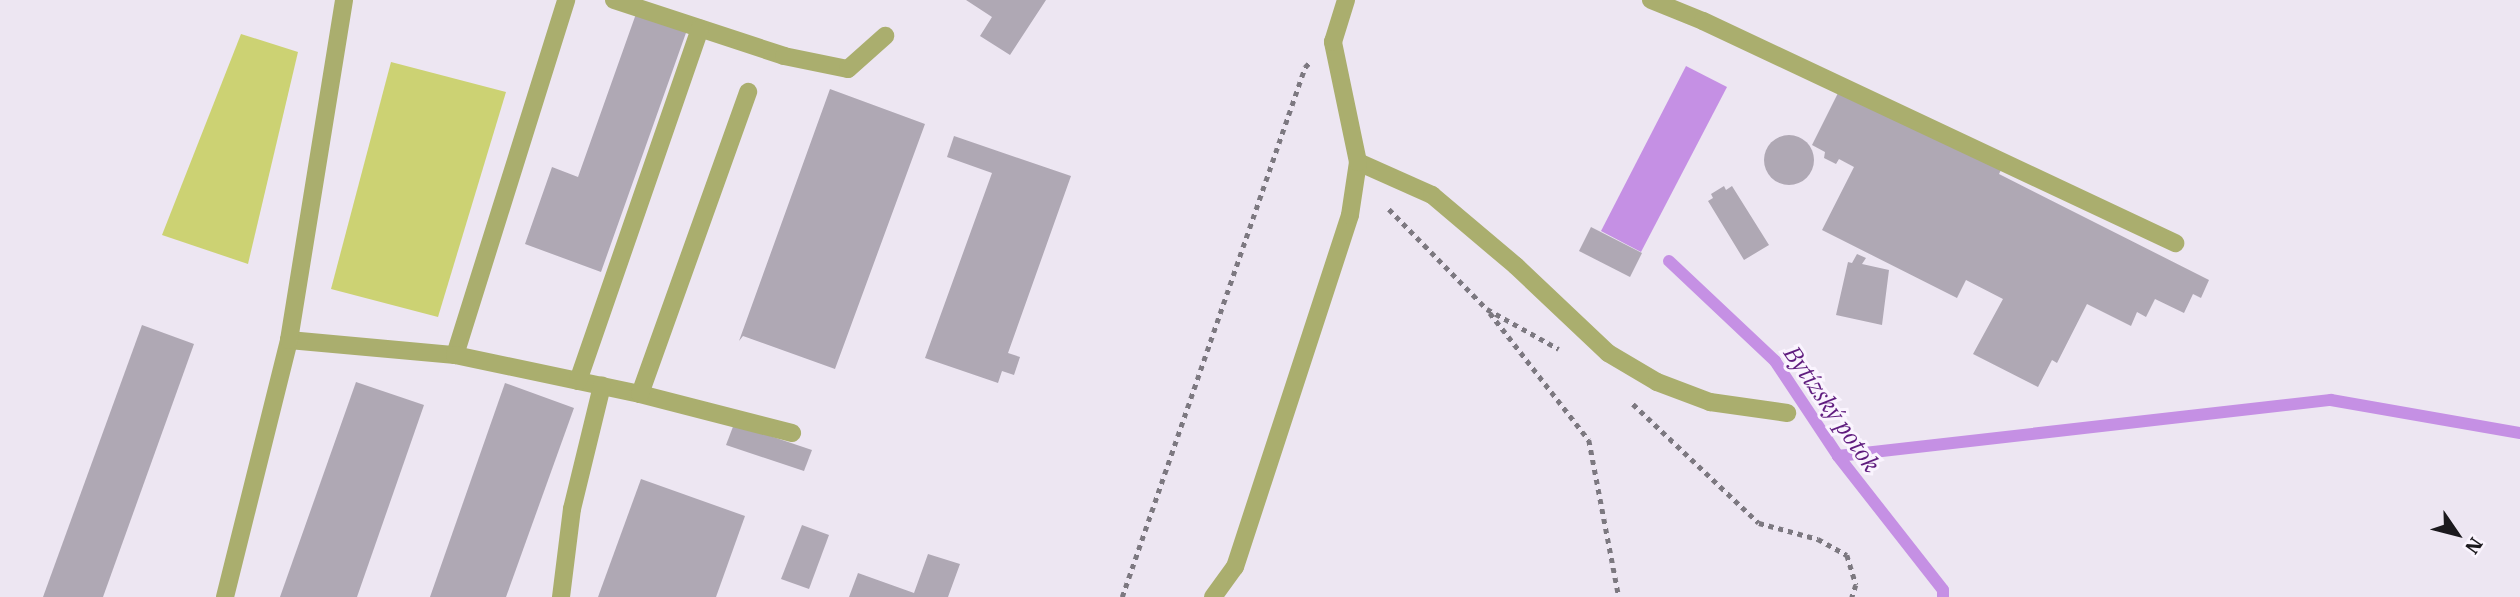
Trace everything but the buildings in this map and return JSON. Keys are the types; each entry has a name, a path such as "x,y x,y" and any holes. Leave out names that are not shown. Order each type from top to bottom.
{"lane":[{"path":"225,597 289,340 344,0"},
{"path":"455,355 566,0"},
{"path":"614,0 784,56 848,69 885,36"},
{"path":"1213,597 1235,567 1240,554 1350,215 1357,162 1333,43 1346,0"},
{"path":"1651,0 1703,21 2175,243"},
{"path":"578,381 700,28"},
{"path":"640,394 748,92"},
{"path":"1357,162 1433,195 1516,266 1608,353 1657,382 1710,402 1787,413"},
{"path":"289,340 455,355 640,394 792,433"},
{"path":"561,597 572,509 602,386"}],"path":[{"path":"1122,597 1305,67 1333,43"},
{"path":"1488,309 1589,440 1619,597"}],"green space":[{"path":"241,34 298,52 248,264 162,235"},
{"path":"391,62 506,92 438,317 331,289"}],"shaded area":[{"path":"1686,66 1727,87 1641,252 1601,231"}],"waterway":[{"name":"Bytízský potok","path":"1669,261 1775,361 1838,456 1943,590 1943,597"},
{"path":"1838,456 2331,400 2520,433"}]}
